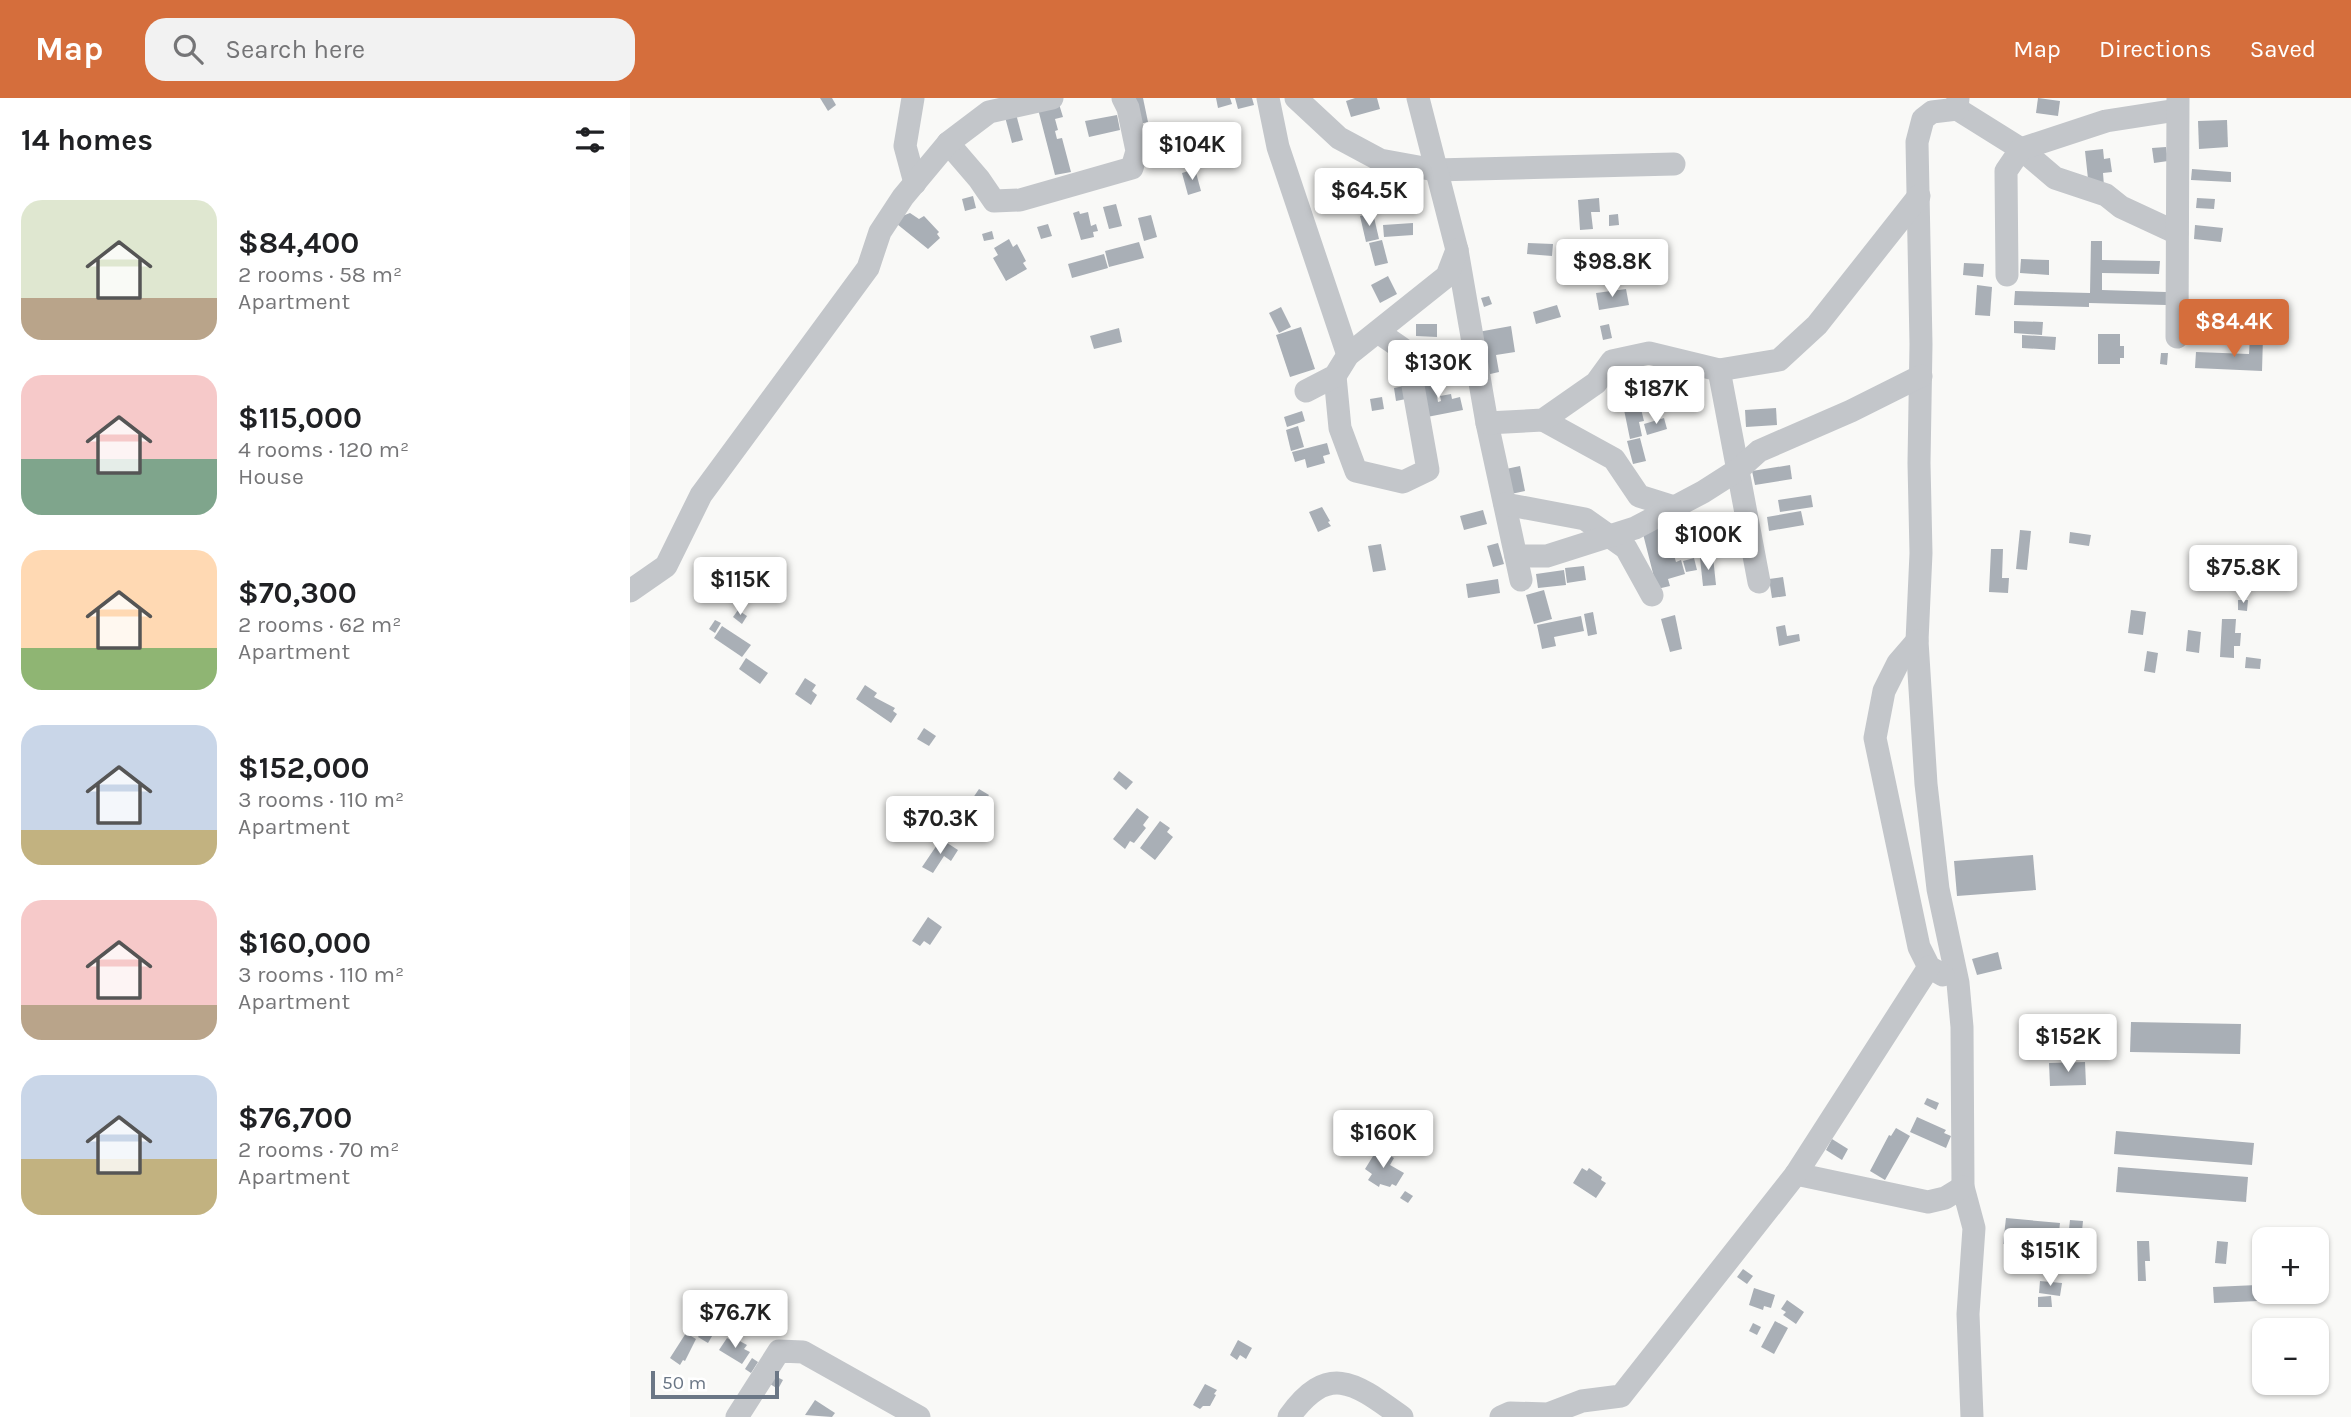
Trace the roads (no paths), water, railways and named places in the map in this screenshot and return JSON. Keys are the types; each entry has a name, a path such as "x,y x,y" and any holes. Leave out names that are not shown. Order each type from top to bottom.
{"street":[{"path":"912,98 905,146 915,183"},
{"path":"630,591 666,566 701,495 868,268 880,232 948,143 989,112 1052,98"},
{"path":"948,143 995,201 1020,200 1132,168 1137,151 1124,98"},
{"path":"1268,98 1278,147 1348,355"},
{"path":"1296,98 1349,144 1380,160 1435,170 1674,164"},
{"path":"1418,98 1457,250 1487,423 1521,580 1547,556 1612,537 1703,492 1739,469 1759,451 1851,411 1921,376"},
{"path":"1972,1417 1968,1314 1974,1228 1963,1187 1963,1081 1958,983 1938,889 1926,784 1917,640 1921,553 1921,376 1917,142 1923,119 1958,104 2021,149 2055,178 2106,195 2121,207 2177,233"},
{"path":"2007,275 2006,171 2021,149 2106,121 2178,104 2177,337"},
{"path":"1543,420 1596,383 1612,361 1649,353 1719,370 1779,359 1817,325 1919,197"},
{"path":"1306,391 1335,376 1348,355 1447,276 1457,250"},
{"path":"1335,376 1340,428 1356,471 1403,482 1427,470 1407,352 1378,332"},
{"path":"1719,370 1759,582"},
{"path":"1487,423 1543,420 1614,459 1639,496 1674,507"},
{"path":"1505,504 1585,519 1626,548 1652,595"},
{"path":"1917,640 1898,663 1884,691 1875,738 1919,947 1929,967 1958,983"},
{"path":"1501,1417 1510,1413 1548,1414 1582,1401 1621,1396 1796,1174 1929,967"},
{"path":"1796,1174 1928,1202 1945,1198 1963,1187"},
{"path":"737,1417 779,1351 803,1352 919,1417"},
{"path":"1289,1417 1304,1396 1327,1382 1353,1385 1402,1417"}]}
